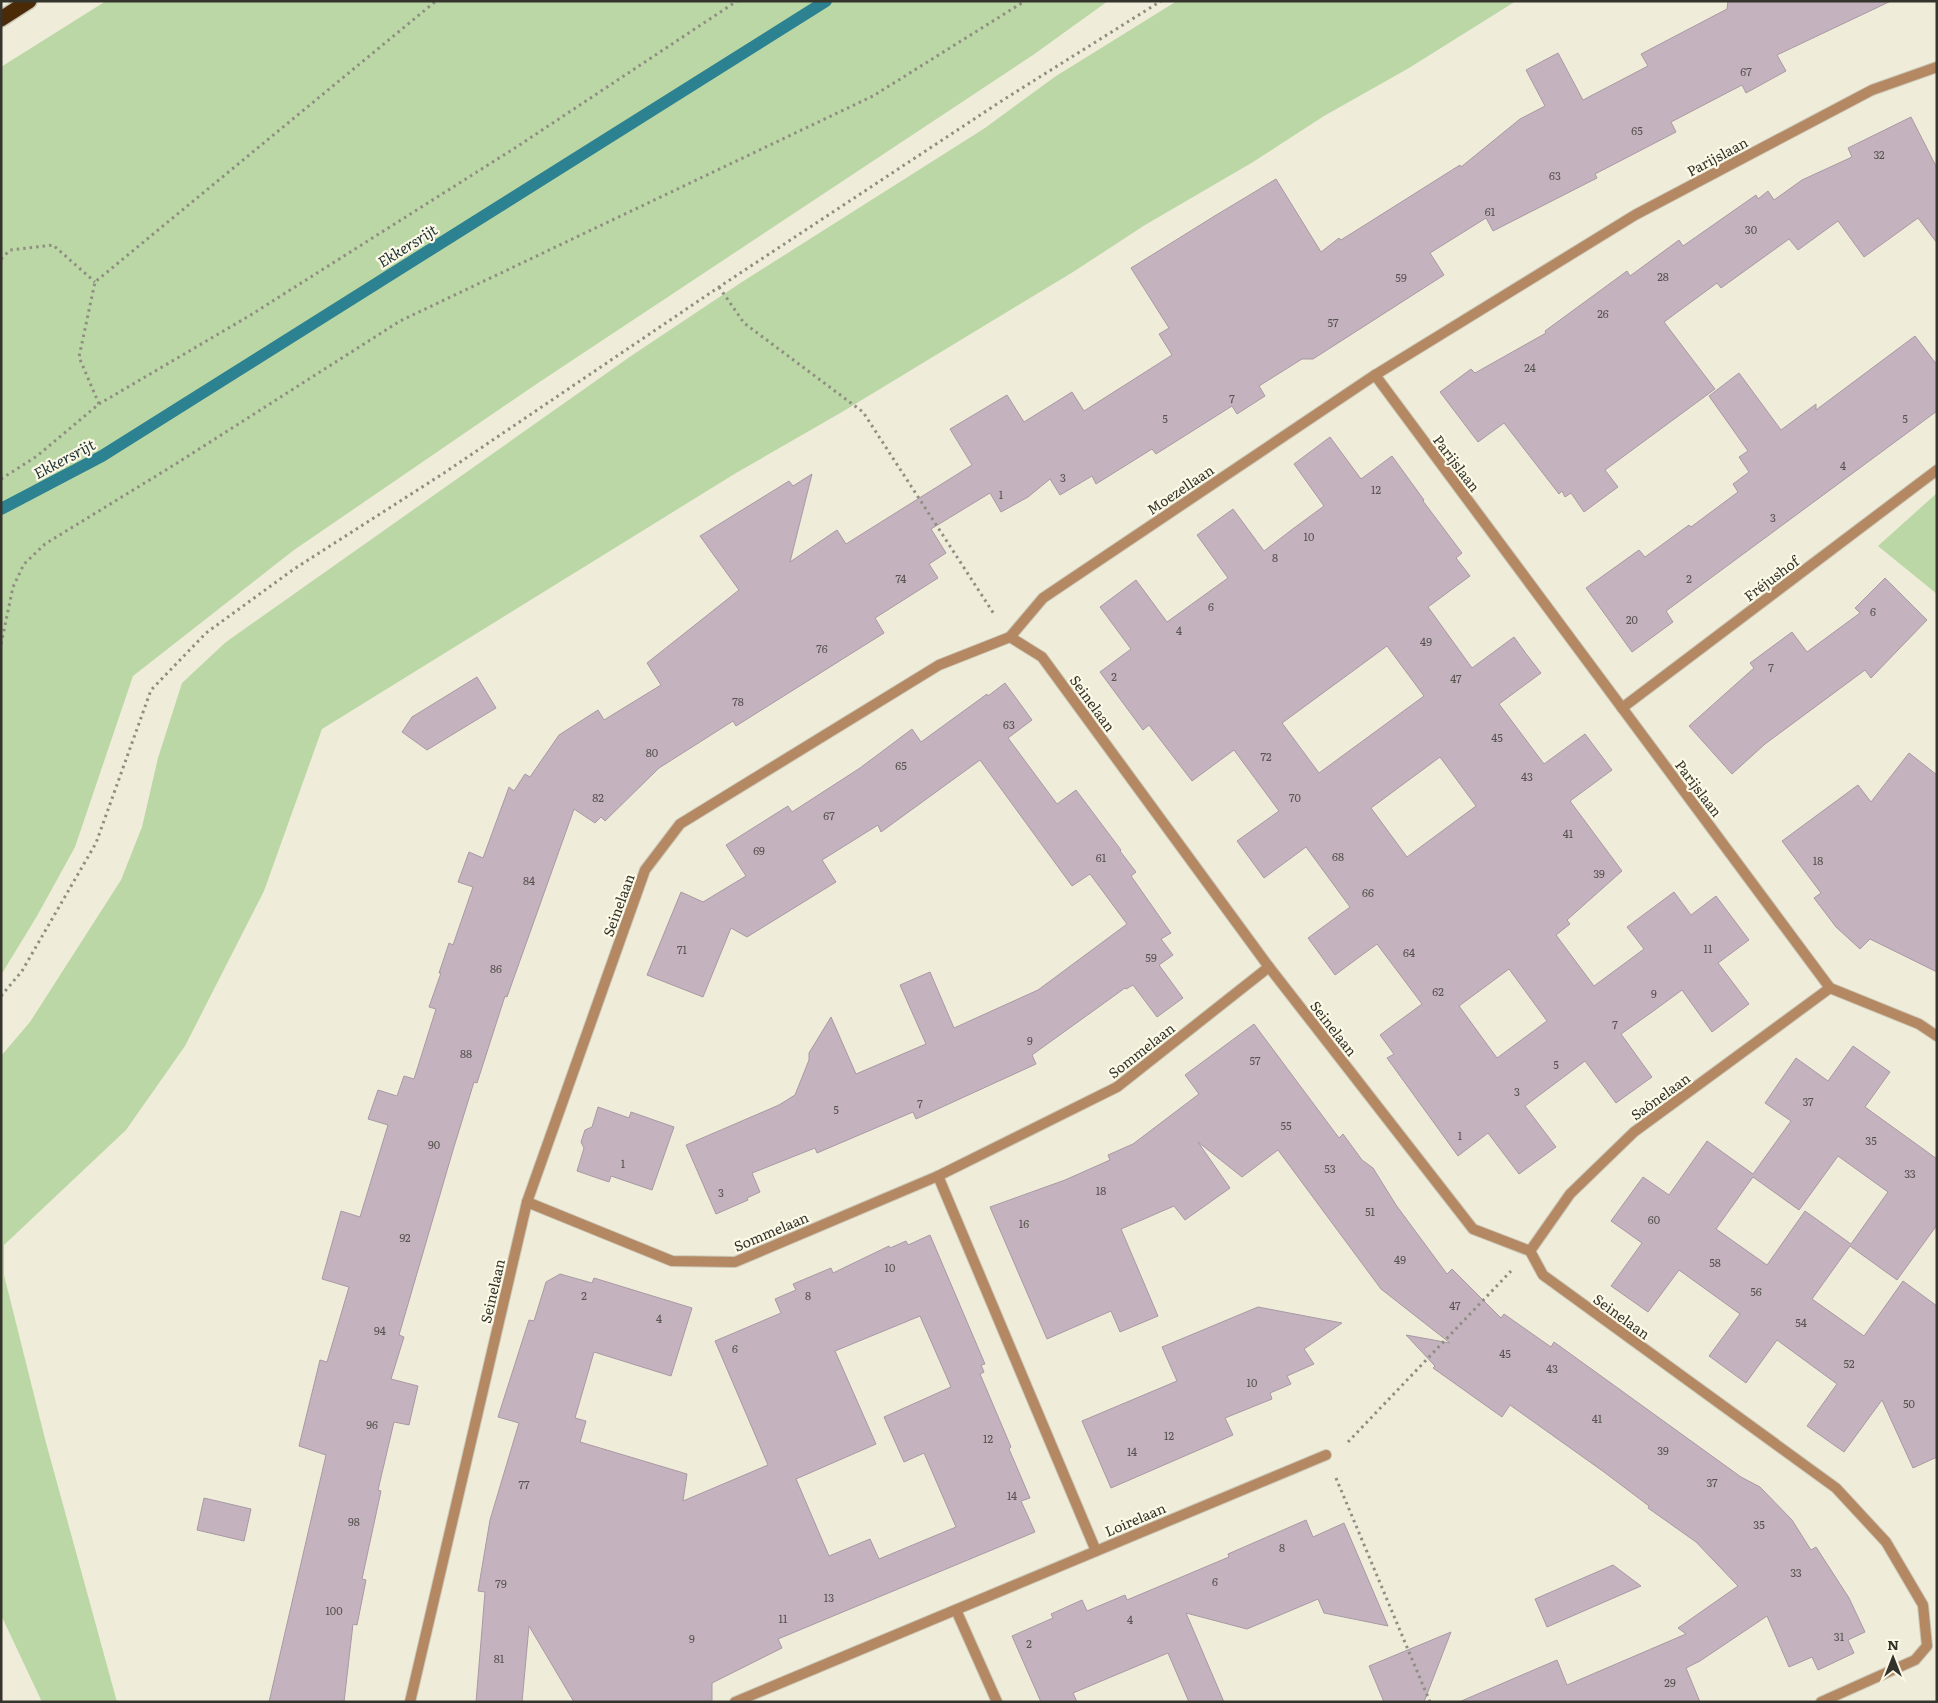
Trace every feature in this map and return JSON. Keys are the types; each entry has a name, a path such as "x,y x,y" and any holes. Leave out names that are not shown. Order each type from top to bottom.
{"highway":[{"path":"1,19 29,1"}],"street":[{"name":"Parijslaan","path":"1830,988 1375,375 1635,215 1872,90 1937,67"},
{"name":"Moezellaan","path":"1010,637 1043,598 1375,375"},
{"name":"Fréjushof","path":"1622,708 1937,470"},
{"name":"Seinelaan","path":"410,1702 526,1202 645,870 680,824 939,665 1010,637 1042,657 1269,967 1473,1228 1530,1251 1543,1275 1836,1488 1886,1542 1923,1606 1927,1646 1915,1660 1822,1702"},
{"name":"Sommelaan","path":"526,1202 672,1261 735,1262 938,1176 1117,1086 1269,967"},
{"path":"1830,988 1919,1024 1937,1036"},
{"name":"Saônelaan","path":"1530,1251 1570,1194 1634,1132 1830,988"},
{"path":"938,1176 1096,1551"},
{"name":"Loirelaan","path":"735,1702 1326,1455"},
{"path":"956,1610 997,1702"}],"path":[{"path":"99,404 79,357 95,282 436,1"},
{"path":"1,479 37,456 99,404 249,316 425,205 518,146 737,1"},
{"path":"1,644 13,587 24,564 44,544 174,464 400,320 874,96 1025,1"},
{"path":"1,996 22,971 96,844 151,690 206,633 294,569 444,473 719,287 1003,100 1161,1"},
{"path":"1,259 10,250 53,245 95,282"},
{"path":"719,287 744,323 863,412 1010,637"},
{"path":"1430,1702 1326,1455 1344,1446 1530,1251"}],"green space":[{"path":"106,1 1108,1 1033,55 535,385 294,550 133,676 75,847 37,916 1,975 1,67"},
{"path":"1177,1 1516,1 1409,68 1324,116 1253,162 1145,225 1073,272 842,412 736,473 322,729 264,891 185,1046 126,1130 4,1245 4,1275 45,1439 117,1702 42,1702 1,1615 1,1056 30,1022 121,880 142,827 158,758 182,683 226,642 631,356 742,282 985,128 1056,76"},
{"path":"1937,493 1937,594 1878,546"}],"building":[{"path":"1728,1 1891,1 1777,55 1786,71 1746,93 1742,85 1671,122 1676,132 1595,174 1597,178 1493,231 1486,218 1430,253 1444,275 1313,359 1302,359 1259,386 1265,396 1237,414 1232,406 1156,454 1152,449 1096,484 1092,476 1060,495 1050,479 1028,497 1001,512 990,493 931,529 946,553 929,564 938,578 875,618 884,633 736,726 733,721 659,768 605,821 601,817 595,823 574,809 507,997 505,996 477,1083 474,1082 399,1335 404,1337 391,1379 418,1386 409,1425 394,1422 378,1490 381,1491 362,1579 366,1580 357,1625 353,1624 344,1702 269,1702 326,1455 299,1446 320,1360 327,1362 349,1287 322,1279 341,1211 360,1217 388,1125 368,1119 378,1090 397,1096 404,1076 414,1079 436,1009 429,1007 441,973 439,973 449,943 453,945 473,887 458,882 469,852 483,858 509,787 514,791 525,774 530,777 559,735 598,710 604,720 661,685 647,663 739,590 700,536 789,481 793,486 812,474 790,562 837,530 846,544 972,465 950,429 1007,395 1024,422 1072,392 1084,411 1172,355 1159,334 1169,328 1131,268 1213,217 1276,179 1321,252 1339,238 1341,240 1460,165 1461,167 1520,119 1545,106 1526,70 1558,53 1583,100 1648,66 1641,54 1727,9"},
{"path":"1911,117 1937,168 1937,243 1918,218 1864,257 1838,221 1798,250 1789,239 1721,288 1717,283 1664,322 1715,389 1605,470 1618,487 1584,512 1571,493 1565,497 1562,491 1559,494 1504,423 1478,442 1440,392 1471,369 1475,373 1546,333 1545,331 1627,271 1630,276 1679,240 1683,246 1756,195 1758,199 1768,191 1774,200 1802,180 1852,157 1848,148"},
{"path":"1915,336 1937,365 1937,411 1666,611 1673,622 1632,652 1586,588 1639,550 1645,557 1689,525 1691,527 1738,492 1733,484 1749,472 1739,457 1748,451 1709,396 1739,373 1781,430 1816,404 1816,410"},
{"path":"1330,437 1361,479 1392,456 1462,553 1456,558 1470,576 1428,607 1472,668 1514,637 1541,673 1499,704 1544,764 1585,734 1612,770 1570,801 1622,871 1567,920 1570,924 1556,935 1594,986 1644,949 1627,927 1674,892 1691,915 1716,896 1749,940 1718,963 1749,1004 1712,1032 1682,990 1621,1034 1652,1077 1616,1103 1585,1061 1525,1106 1556,1147 1519,1174 1488,1133 1458,1156 1387,1058 1394,1054 1380,1035 1422,1004 1377,944 1335,975 1308,938 1350,907 1306,847 1264,878 1237,841 1279,811 1234,750 1192,781 1149,725 1143,730 1100,672 1131,649 1100,607 1136,580 1167,622 1228,578 1197,535 1233,509 1264,551 1324,506 1294,464","holes":["1387,646 1424,696 1319,773 1282,723","1440,757 1476,806 1407,857 1371,808","1509,969 1547,1021 1497,1058 1459,1006"]},
{"path":"1885,578 1927,620 1871,678 1865,670 1765,744 1732,774 1689,726 1754,668 1750,663 1792,632 1807,652 1860,613 1855,608"},
{"path":"477,677 496,708 427,750 402,732 412,717"},
{"path":"1005,683 1032,720 1008,738 1057,804 1076,790 1136,872 1131,876 1171,933 1161,939 1173,955 1159,965 1183,998 1157,1017 1133,985 1125,988 1032,1055 1036,1064 916,1119 913,1112 817,1153 815,1148 752,1173 760,1192 747,1198 748,1200 716,1214 686,1145 779,1105 795,1095 809,1060 809,1053 831,1017 856,1074 926,1044 900,985 930,972 954,1028 1038,990 1127,924 1090,874 1072,886 980,760 881,832 878,825 822,860 836,882 747,937 731,928 703,997 647,975 681,892 703,902 746,876 726,845 788,806 792,812 860,768 912,729 921,742"},
{"path":"1909,753 1937,775 1937,972 1870,939 1860,949 1836,927 1814,898 1821,893 1782,841 1858,785 1871,802"},
{"path":"1254,1024 1339,1138 1343,1134 1362,1160 1373,1168 1396,1205 1447,1274 1452,1269 1501,1318 1504,1314 1551,1347 1554,1342 1741,1477 1760,1487 1792,1520 1811,1550 1816,1547 1849,1598 1865,1632 1848,1640 1854,1653 1818,1670 1812,1657 1789,1667 1767,1616 1700,1661 1686,1668 1700,1702 1459,1702 1557,1660 1567,1685 1686,1634 1678,1628 1738,1586 1696,1542 1648,1508 1649,1506 1604,1472 1510,1405 1502,1417 1433,1368 1435,1366 1406,1335 1450,1343 1381,1289 1278,1150 1242,1177 1198,1142 1230,1188 1185,1220 1174,1206 1121,1229 1158,1316 1120,1332 1111,1311 1047,1339 990,1207 1065,1180 1110,1160 1108,1155 1133,1144 1199,1094 1185,1075"},
{"path":"1853,1046 1890,1072 1865,1107 1937,1159 1937,1225 1897,1280 1850,1246 1812,1299 1864,1336 1903,1281 1937,1306 1937,1457 1913,1468 1882,1400 1844,1452 1807,1426 1837,1384 1777,1340 1746,1383 1709,1356 1740,1314 1679,1270 1648,1312 1611,1286 1642,1243 1611,1221 1643,1177 1669,1195 1707,1141 1753,1174 1791,1121 1765,1103 1796,1058 1828,1081","holes":["1838,1156 1888,1192 1851,1244 1805,1211 1767,1265 1716,1229 1753,1177 1799,1210"]},
{"path":"598,1107 629,1118 631,1112 674,1127 652,1190 611,1176 609,1182 577,1171 584,1148 581,1142 585,1130 592,1127"},
{"path":"930,1235 985,1364 981,1365 984,1372 980,1374 1030,1498 1021,1501 1035,1532 778,1639 782,1648 712,1683 712,1702 574,1702 529,1626 522,1702 476,1702 485,1592 478,1591 490,1520 519,1423 498,1417 529,1320 534,1321 546,1282 560,1274 592,1283 594,1278 692,1308 671,1376 594,1352 575,1418 586,1421 580,1442 687,1474 683,1501 768,1465 715,1341 781,1313 775,1299 796,1290 793,1284 831,1268 833,1273 889,1246 890,1248 906,1241 908,1245","holes":["920,1316 951,1387 884,1417 904,1462 924,1453 956,1527 879,1559 870,1539 829,1556 796,1479 876,1444 835,1351"]},
{"path":"1258,1307 1342,1323 1304,1349 1314,1364 1287,1376 1291,1384 1270,1393 1272,1399 1225,1418 1233,1435 1111,1488 1082,1421 1177,1381 1162,1347"},
{"path":"204,1498 251,1509 244,1541 197,1530"},
{"path":"1306,1520 1313,1537 1344,1523 1388,1626 1324,1613 1318,1599 1247,1629 1186,1613 1224,1702 1189,1702 1168,1653 1073,1693 1077,1702 1041,1702 1012,1636 1053,1618 1051,1614 1082,1600 1087,1611 1125,1595 1127,1600 1229,1557 1228,1554"},
{"path":"1613,1565 1641,1586 1547,1627 1535,1599"},
{"path":"1451,1632 1424,1702 1384,1702 1369,1666"}],"waterway":[{"name":"Ekkersrijt","path":"1,509 102,456 826,1"}]}
